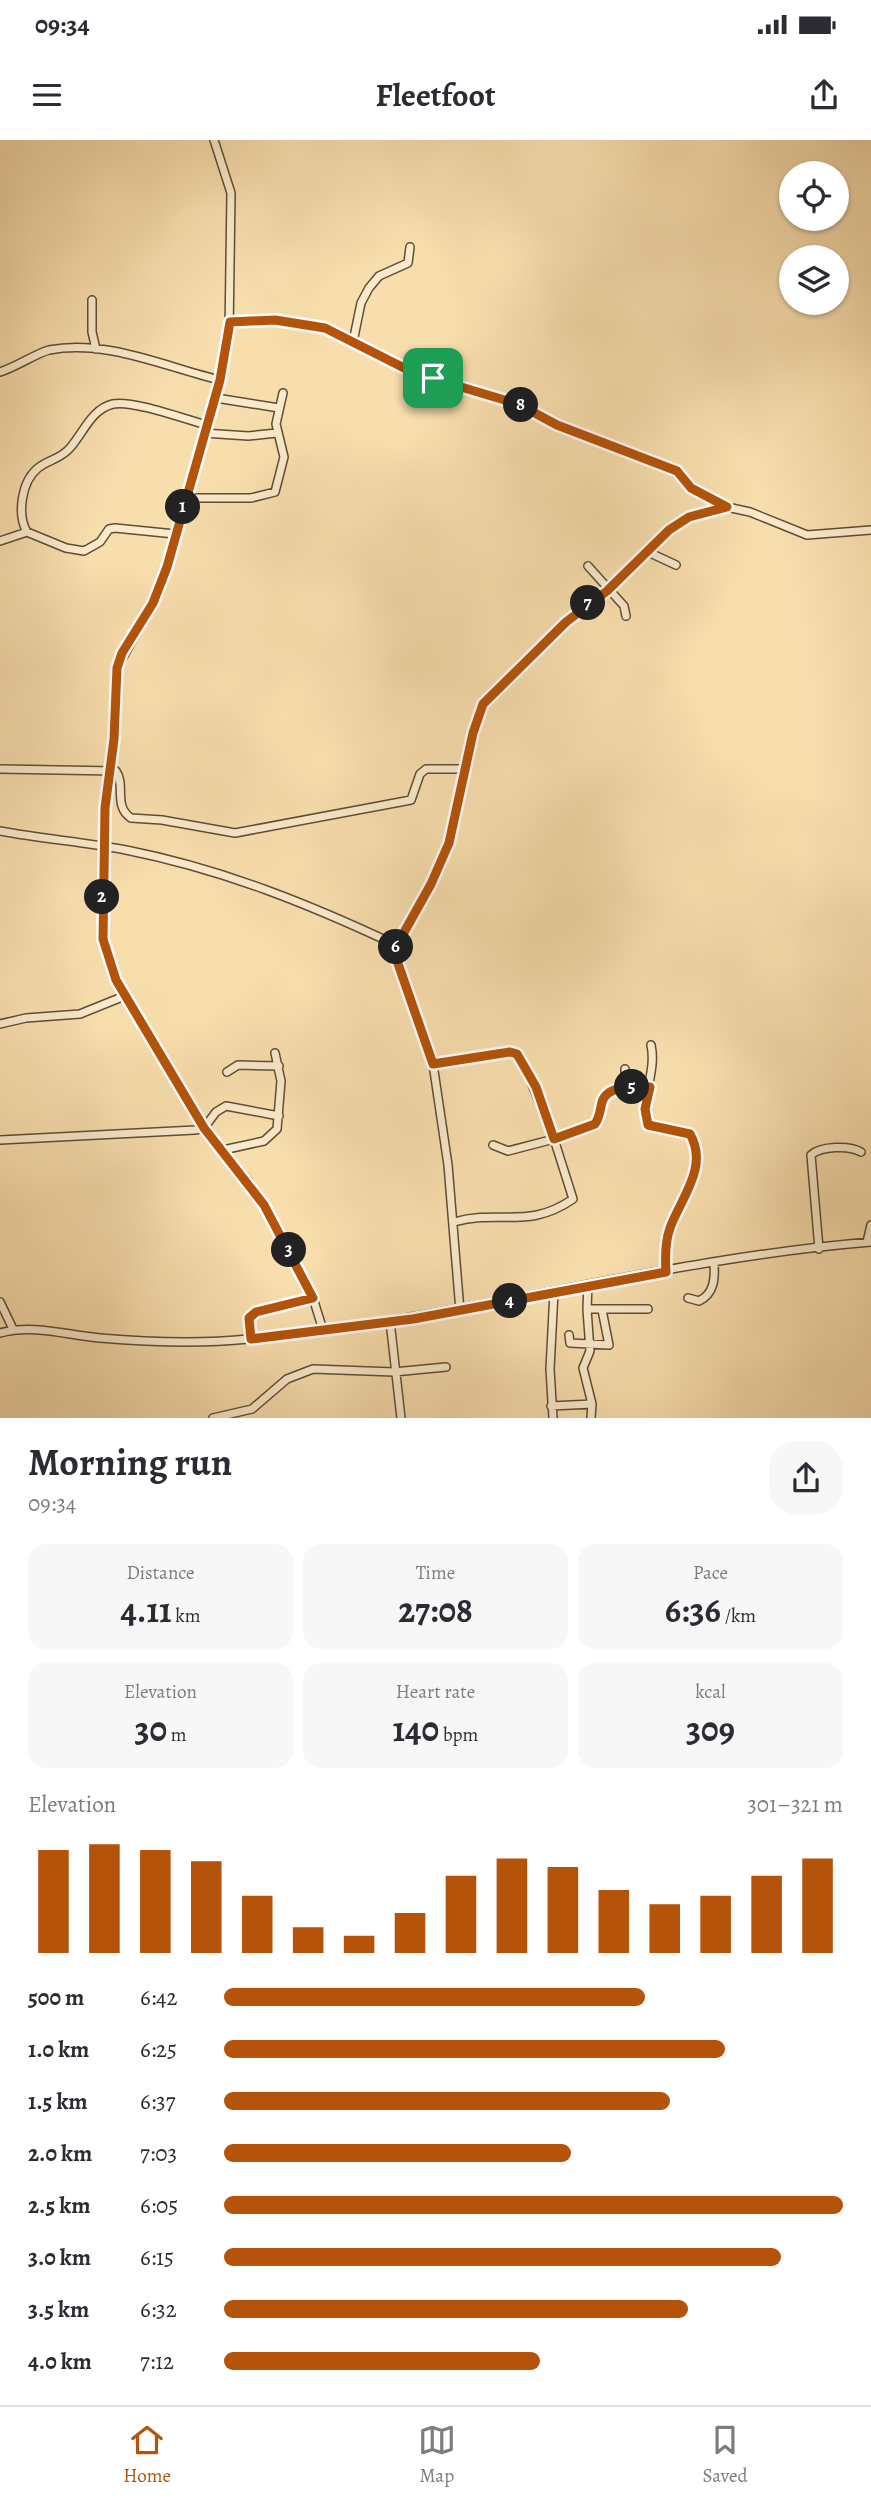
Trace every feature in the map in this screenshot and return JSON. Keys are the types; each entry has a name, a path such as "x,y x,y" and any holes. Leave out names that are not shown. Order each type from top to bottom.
{"street":[{"path":"214,140 231,193 230,322 216,398 159,590 117,668 104,847 103,939 110,967 204,1128 264,1205 313,1298 323,1330"},
{"path":"353,342 364,295 379,276 408,263 410,247"},
{"path":"92,300 92,332 96,349"},
{"path":"230,322 275,320 314,325 336,332 414,373 503,398 557,425 660,463 677,471 691,488 727,507 750,512 807,535 871,530"},
{"path":"0,372 23,364 46,351 96,349 118,352 220,380"},
{"path":"186,498 251,498 273,494 284,457 276,433 283,393"},
{"path":"216,398 279,408"},
{"path":"27,532 21,514 32,475 39,468 61,458 100,409 116,403 129,404 205,429 248,436 276,433"},
{"path":"460,1311 454,1222 433,1064 400,975 395,955 397,945 440,868 456,822 478,716 492,693 575,614 607,591 679,522 727,507"},
{"path":"0,541 27,532 76,551 90,548 109,529 175,534"},
{"path":"648,552 676,565"},
{"path":"587,566 624,607 626,616"},
{"path":"0,769 110,771 119,775 121,806 131,818 162,820 220,833 236,833 411,800 421,774 426,769 467,769"},
{"path":"0,831 104,847 242,880 320,909 397,945"},
{"path":"0,1024 26,1018 80,1014 127,995"},
{"path":"651,1045 653,1065 645,1109 648,1125 690,1134 695,1158 691,1189 669,1230 666,1272"},
{"path":"433,1064 510,1052 517,1054 536,1087 573,1199 555,1211 540,1216 479,1217 454,1222"},
{"path":"223,1150 268,1140 277,1129 281,1081 275,1053"},
{"path":"227,1072 238,1065 279,1066"},
{"path":"625,1069 625,1087"},
{"path":"493,1145 508,1151 554,1139 595,1124 606,1095 625,1087 650,1087"},
{"path":"0,1140 204,1128 216,1112 226,1106 279,1116"},
{"path":"819,1249 811,1155 832,1149 853,1149 861,1152"},
{"path":"0,1333 34,1328 131,1340 251,1339 460,1311 588,1285 869,1242 871,1225"},
{"path":"688,1298 699,1301 707,1297 715,1278 714,1264"},
{"path":"588,1285 590,1351 583,1368 592,1404 591,1418"},
{"path":"553,1418 554,1292"},
{"path":"251,1339 249,1318 256,1312 313,1298"},
{"path":"0,1302 13,1329"},
{"path":"587,1309 648,1309"},
{"path":"569,1335 570,1343 609,1343 602,1310"},
{"path":"390,1321 401,1418"},
{"path":"213,1418 252,1409 286,1379 313,1369 394,1372 446,1367"},
{"path":"551,1406 592,1404"}],"route":[{"path":"275,320 325,328 396,365 433,378 503,398 557,425 660,463 680,473 691,488 727,507 689,517 669,530 607,591 566,622 483,704 473,733 456,822 449,843 440,868 397,945 395,955 433,1064 510,1052 517,1054 526,1065 536,1087 554,1139 595,1124 603,1100 610,1092 625,1087 650,1087 645,1109 648,1125 690,1134 695,1158 693,1179 691,1189 669,1230 666,1272 413,1319 251,1339 249,1318 256,1312 313,1298 264,1205 248,1181 204,1128 110,967 103,939 102,892 105,808 114,739 117,668 122,653 153,603 167,567 201,441 216,398 230,322 275,320"}]}
